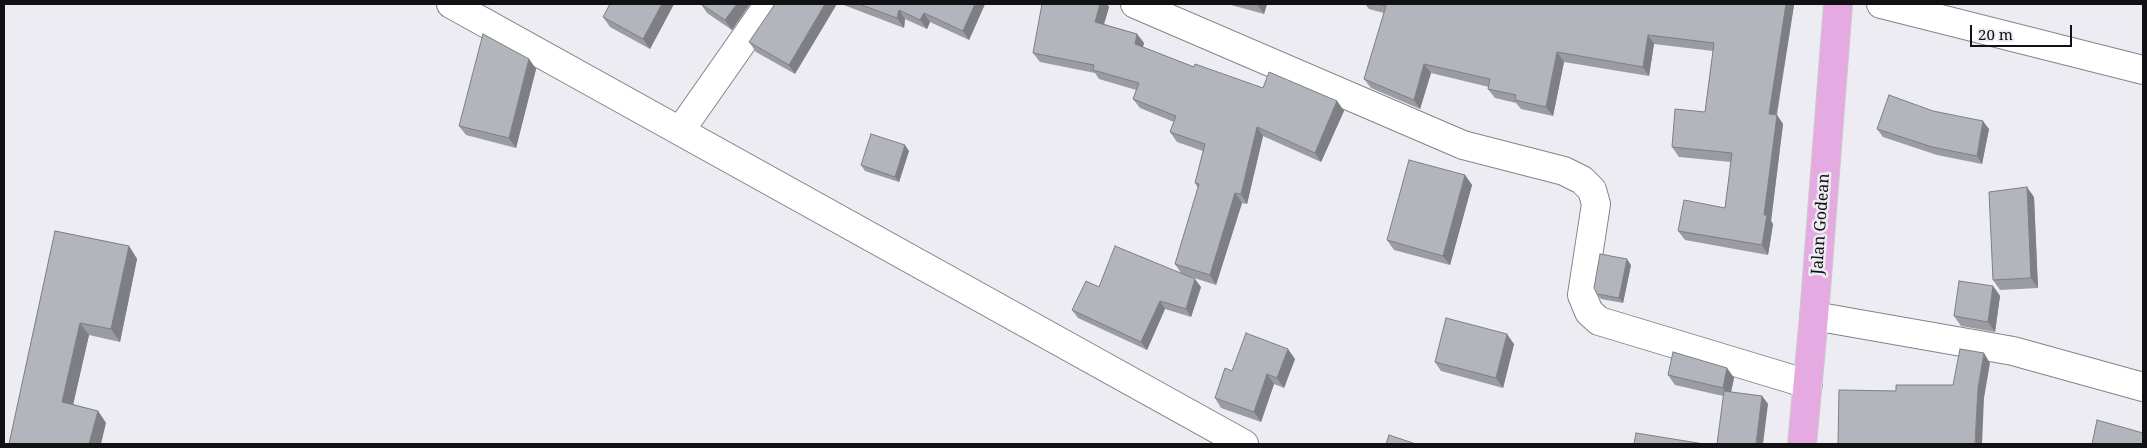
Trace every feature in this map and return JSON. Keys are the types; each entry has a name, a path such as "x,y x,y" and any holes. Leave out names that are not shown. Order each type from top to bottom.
{"main road":[{"name":"Jalan Godean","path":"1802,444 1814,316 1838,4"}],"street":[{"path":"451,4 1244,444"},
{"path":"680,130 769,4"},
{"path":"1135,4 1463,145 1564,171 1582,180 1592,190 1596,204 1582,295 1589,312 1598,322 1808,384"},
{"path":"1881,4 2143,70"},
{"path":"1814,316 2012,351 2143,387"}],"building":[{"path":"610,4 662,4 643,39 603,17"},
{"path":"701,4 737,4 725,20"},
{"path":"775,4 825,4 789,65 749,42"},
{"path":"859,4 975,4 963,31 924,13 920,20 899,10 897,18"},
{"path":"1042,4 1100,4 1095,22 1137,34 1135,44 1194,67 1195,64 1263,88 1269,72 1337,101 1315,153 1257,127 1241,194 1235,193 1210,275 1175,264 1199,184 1195,183 1205,144 1170,132 1176,116 1133,99 1139,83 1093,70 1094,65 1033,53"},
{"path":"1378,4 1786,4 1769,114 1777,115 1764,215 1767,215 1762,245 1678,231 1684,200 1725,208 1732,153 1672,147 1675,109 1705,112 1714,43 1648,35 1643,67 1557,52 1546,107 1515,100 1516,95 1488,89 1490,79 1424,64 1414,100 1364,79 1386,6"},
{"path":"483,34 529,59 509,138 459,126"},
{"path":"1889,95 1933,111 1983,121 1977,156 1932,147 1877,129"},
{"path":"871,134 905,145 895,177 861,165"},
{"path":"1409,160 1465,175 1443,256 1387,240"},
{"path":"2027,187 2031,278 1993,280 1989,192"},
{"path":"55,231 129,246 111,329 80,323 62,402 98,411 89,444 9,444"},
{"path":"1115,246 1195,279 1186,309 1160,301 1141,342 1072,310 1086,281 1099,287"},
{"path":"1600,254 1627,259 1619,298 1597,294 1594,288"},
{"path":"1959,281 1993,286 1988,322 1954,316"},
{"path":"1446,318 1507,334 1496,378 1435,362"},
{"path":"1246,333 1288,349 1277,378 1267,374 1254,412 1215,398 1225,368 1232,371"},
{"path":"1960,349 1984,353 1978,388 1975,444 1838,444 1839,390 1896,391 1896,385 1953,385"},
{"path":"1673,352 1727,368 1723,388 1668,375"},
{"path":"1724,391 1762,396 1756,444 1717,444"},
{"path":"2097,420 2143,433 2143,444 2092,444"},
{"path":"1636,433 1704,444 1634,444"},
{"path":"1389,435 1416,444 1386,444"}]}
